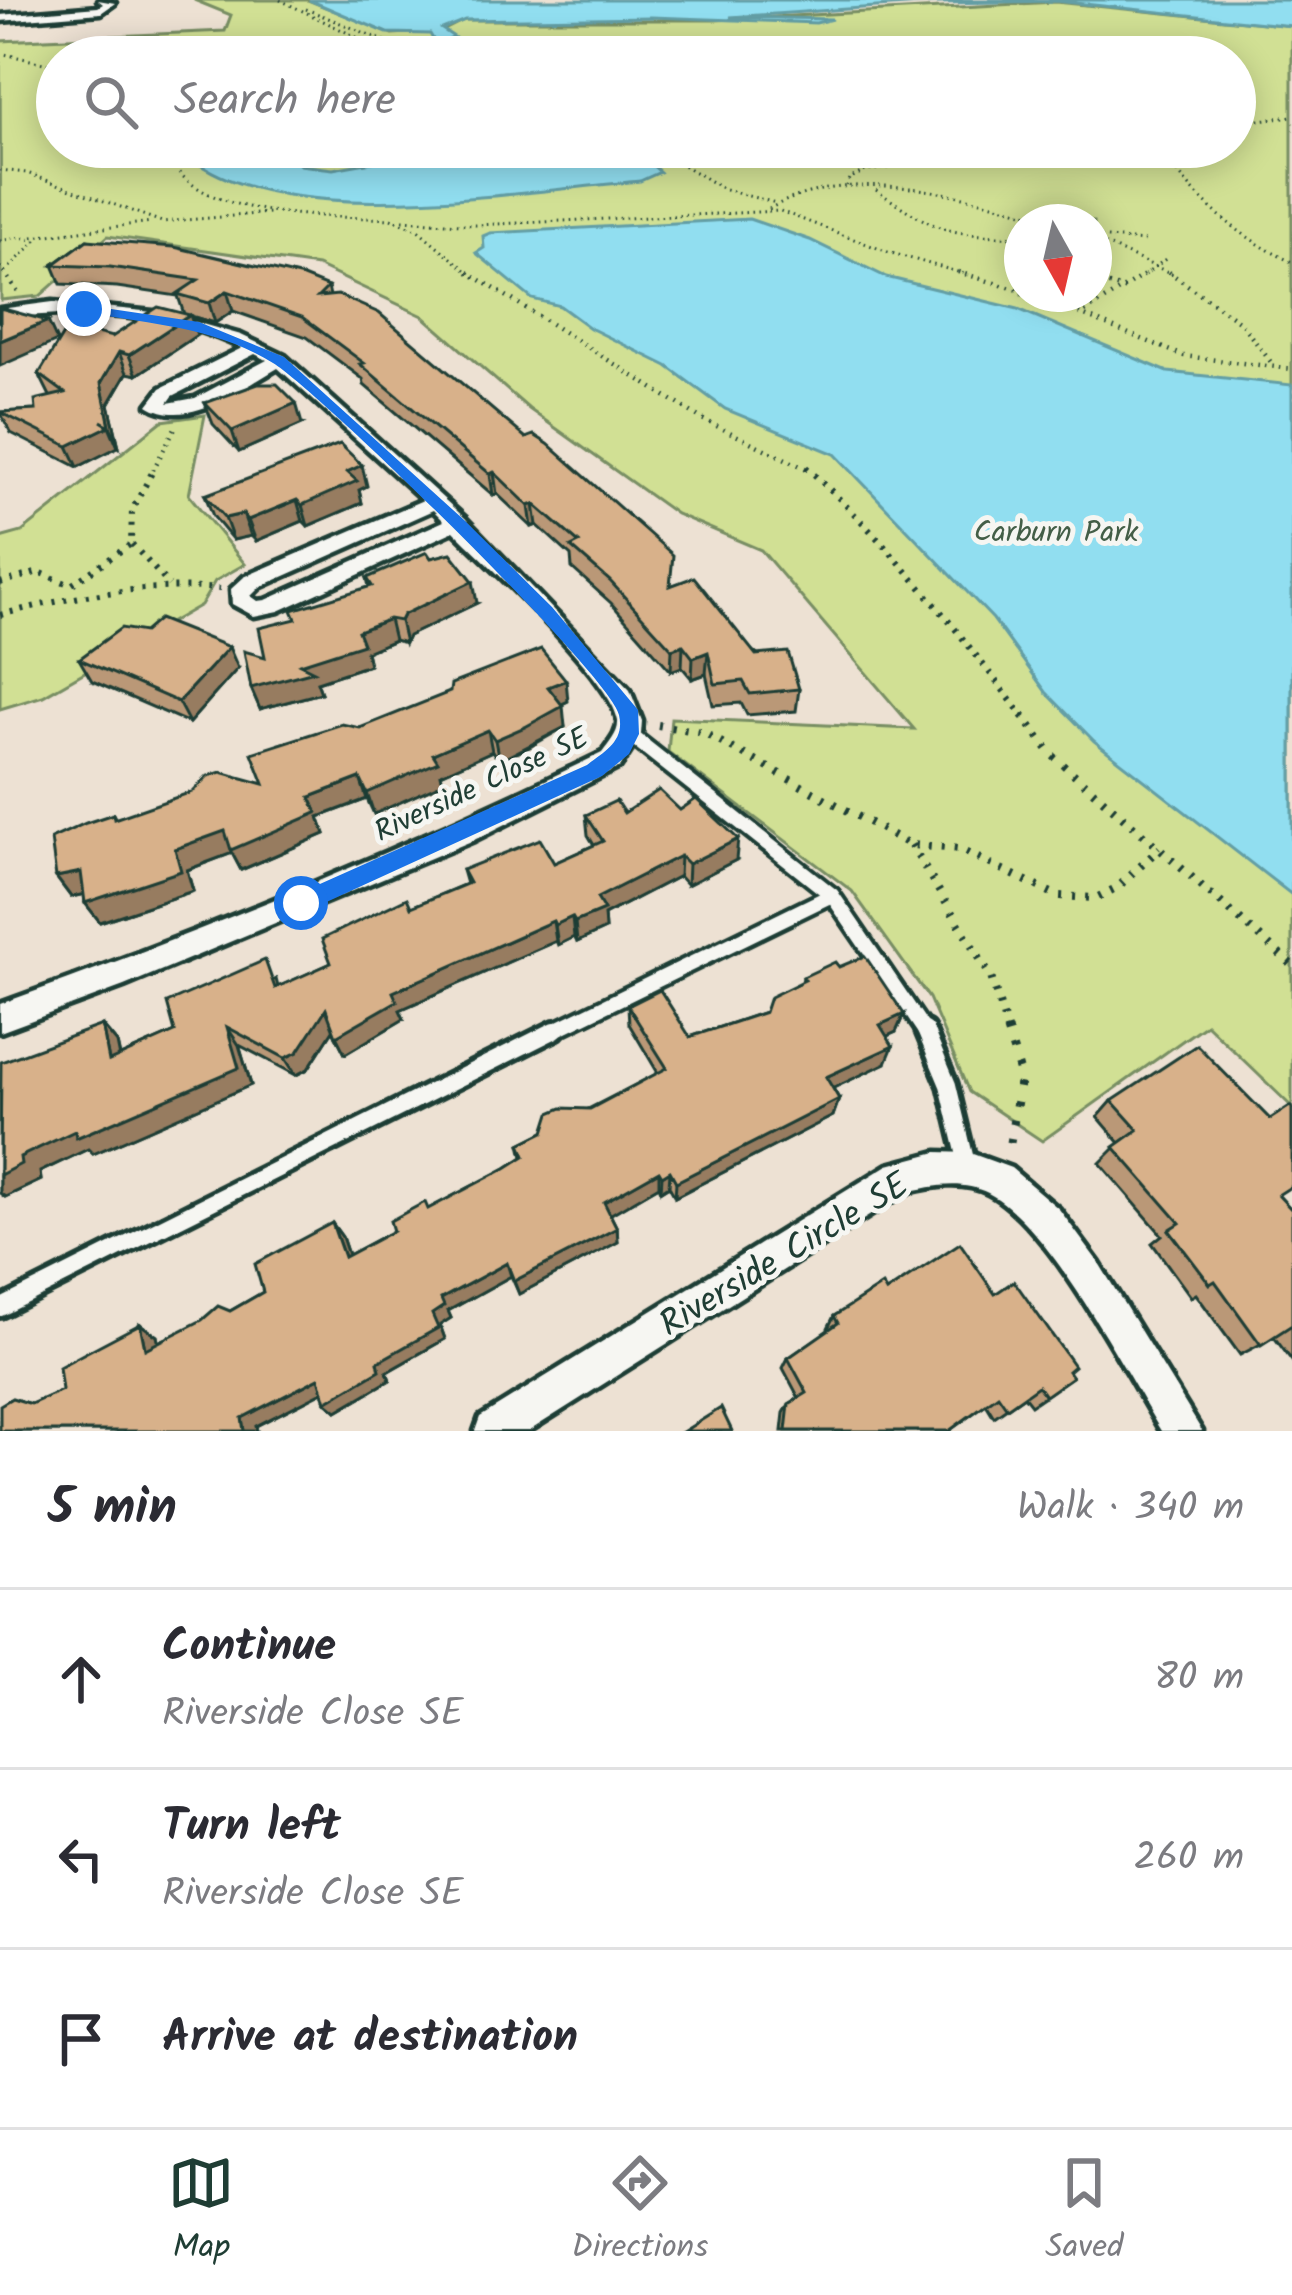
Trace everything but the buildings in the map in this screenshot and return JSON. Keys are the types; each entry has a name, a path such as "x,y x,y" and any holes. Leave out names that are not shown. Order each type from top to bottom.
{"street":[{"path":"0,18 101,10 110,3 103,0"},
{"path":"0,314 26,308 163,318 256,347 279,360 458,522 622,696 630,727"},
{"path":"256,347 158,398 160,408 177,410 279,360"},
{"path":"436,502 242,589 242,604 271,606 458,522"},
{"name":"Riverside Close SE","path":"0,1018 259,920 465,832 611,760 630,727"},
{"name":"Riverside Circle SE","path":"494,1431 900,1177 922,1169 969,1170 1004,1182 1047,1217 1183,1431"}],"lane":[{"path":"630,727 832,895 924,1027 948,1084 969,1170"},
{"path":"0,1308 356,1126 832,895"}],"path":[{"path":"280,0 356,36"},
{"path":"305,9 321,11 374,36"},
{"path":"0,53 36,61"},
{"path":"1256,120 1292,116"},
{"path":"171,168 206,194 283,213"},
{"path":"682,168 702,183 749,200 776,203 865,186 927,193 1004,210"},
{"path":"846,186 849,179 865,171 887,168"},
{"path":"1168,168 1246,239 1292,262"},
{"path":"0,170 27,173 162,221"},
{"path":"865,186 951,234 1004,236"},
{"path":"769,209 776,203"},
{"path":"0,241 162,221 283,213 494,224 769,209 813,220 888,252 1004,286"},
{"path":"391,219 416,229 485,284 603,353 701,419 802,464 836,495 970,646 1051,754 1292,965"},
{"path":"26,308 3,268 34,246 33,237"},
{"path":"1112,240 1145,241"},
{"path":"1112,247 1159,268 1232,313 1250,329 1274,366"},
{"path":"1112,298 1168,257"},
{"path":"1112,286 1127,290"},
{"path":"1085,312 1184,356 1292,369"},
{"path":"131,544 130,513 138,490 174,435 177,410"},
{"path":"131,544 142,550 170,585"},
{"path":"60,599 71,585 131,544"},
{"path":"0,583 39,572 71,585"},
{"path":"0,615 60,599 170,585 242,589"},
{"path":"630,727 702,732 910,845 959,849 1058,896 1083,900 1118,887 1160,848"},
{"path":"910,845 992,977 1021,1076 1004,1182"}],"green space":[{"name":"Carburn Park","path":"194,0 308,0 392,34 442,31 464,20 715,20 1056,2 1292,26 1292,1107 1206,1024 1042,1141 969,1092 929,998 852,891 668,752 671,718 914,729 761,550 676,514 529,409 423,316 317,266 108,236 40,296 1,300 0,41 36,39 36,168 1256,168 1256,36 112,36 225,31 231,15"},
{"path":"205,415 189,495 245,564 215,581 201,605 43,696 0,709 0,538 22,532 162,421"}],"water":[{"path":"309,0 1292,0 1292,26 1056,1 935,3 730,17 832,19 816,23 651,17 465,20 442,29 452,36 387,33"},
{"path":"208,168 656,168 660,172 640,181 411,201 290,195 238,183"},
{"path":"749,219 810,240 886,277 1004,306 1004,312 1025,312 1168,372 1292,385 1292,895 1094,741 1046,692 993,619 835,454 725,409 667,366 590,328 560,306 532,299 476,253 484,248 483,236"}],"route":[{"path":"84,309 195,325 279,360 458,522 545,611 622,696 629,710 629,734 622,749 595,770 301,903"}]}
